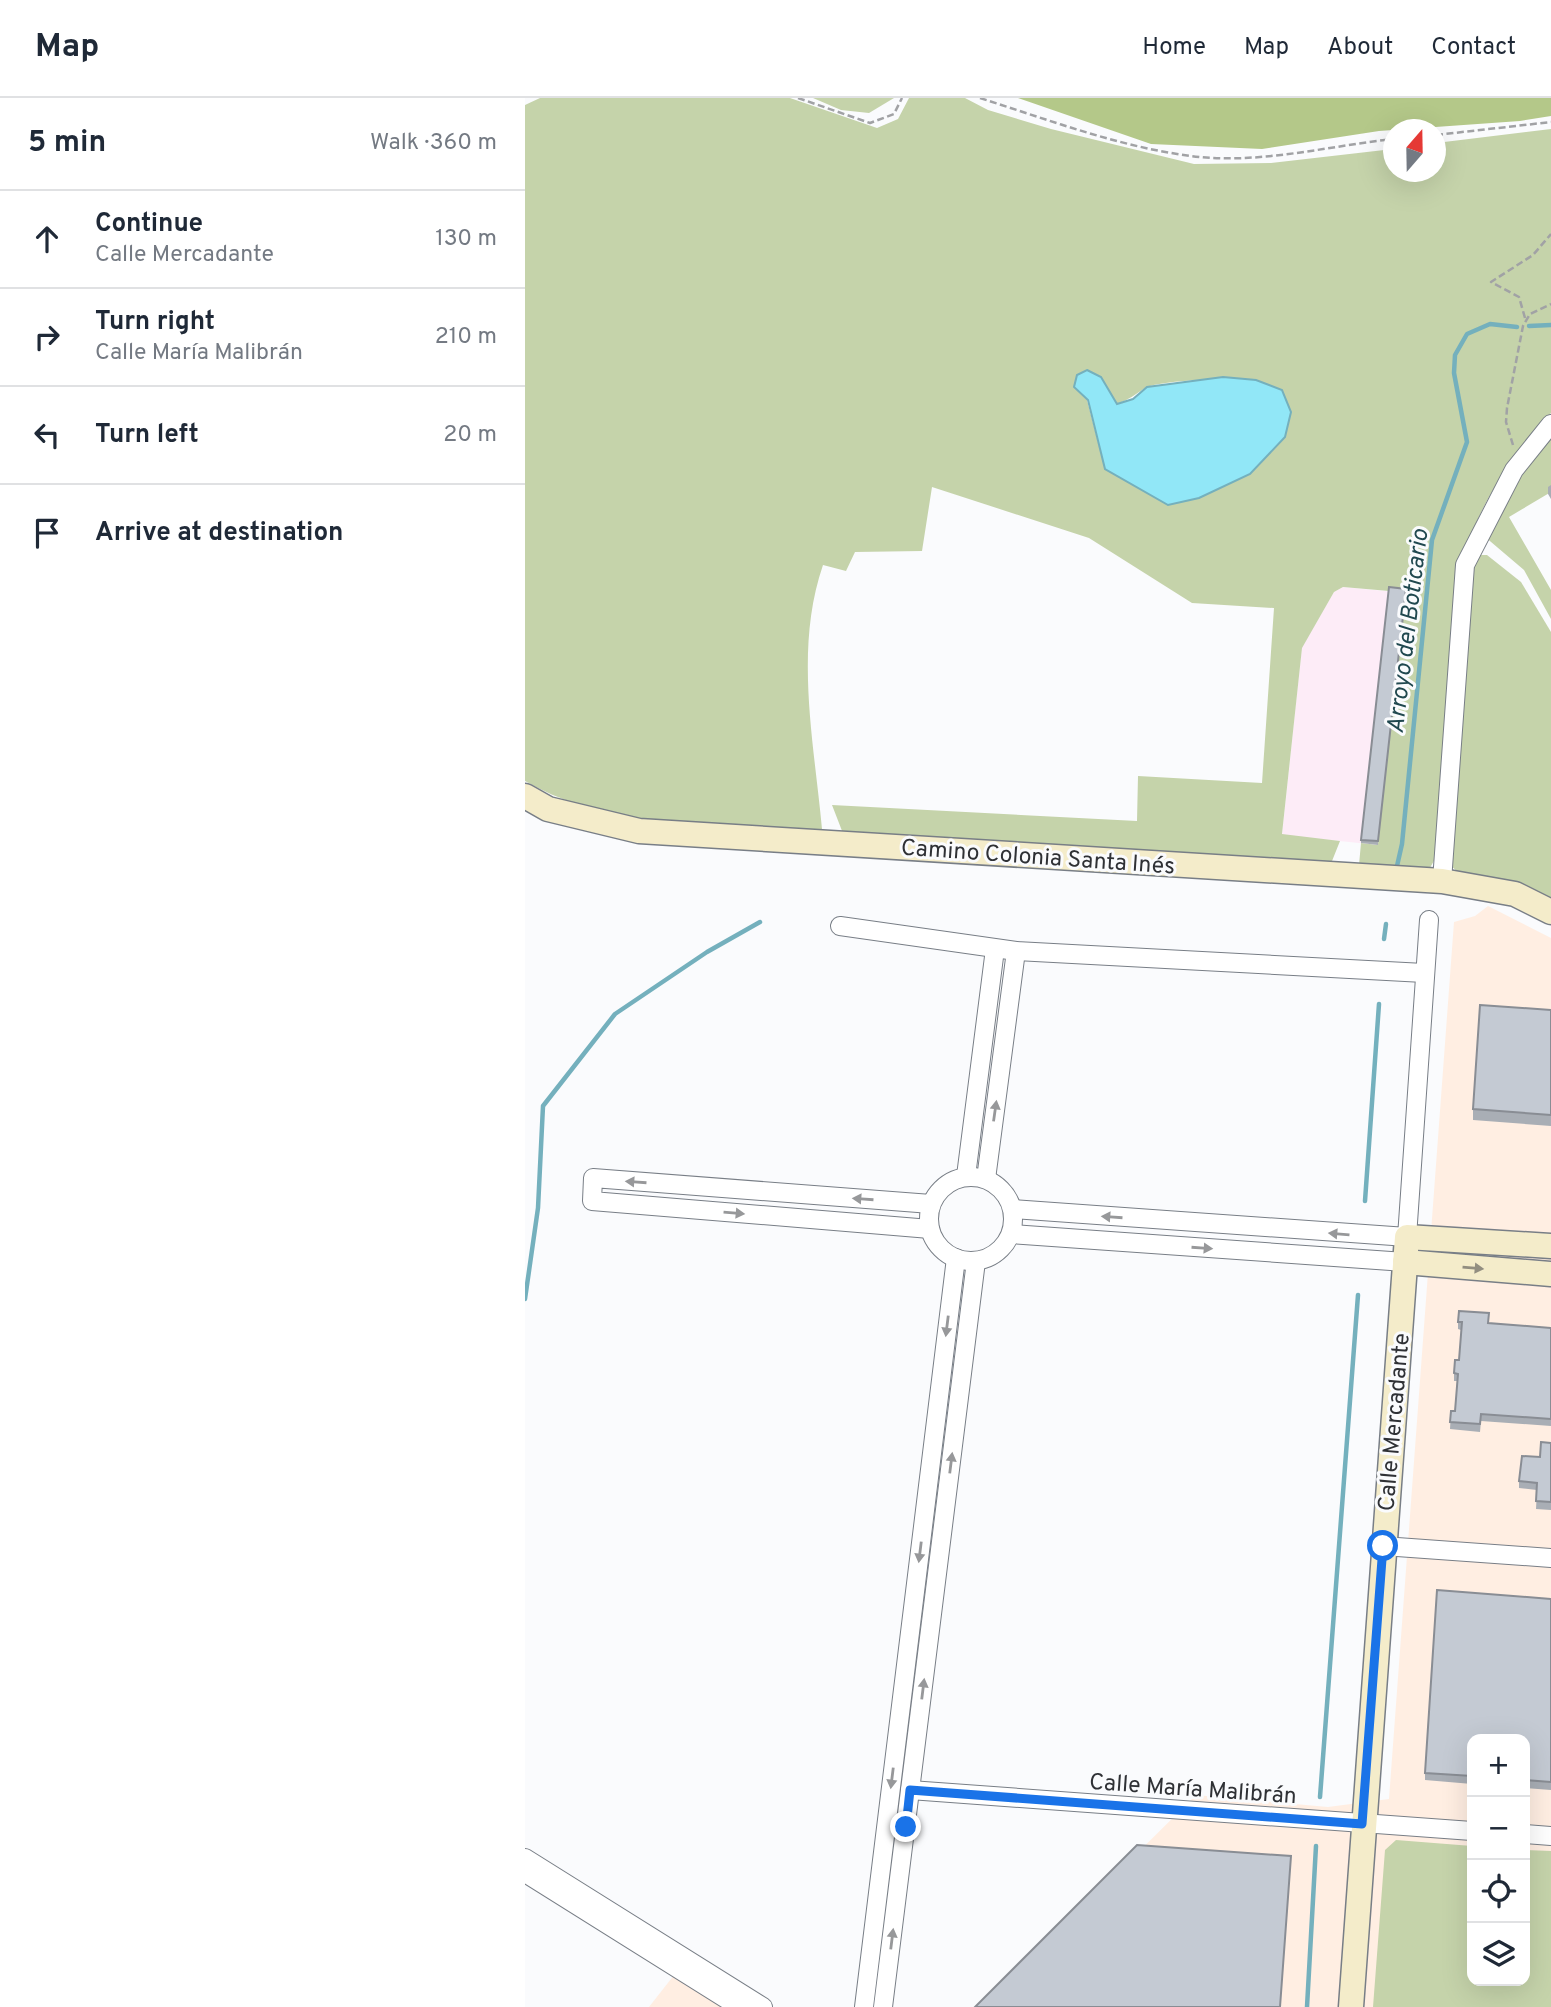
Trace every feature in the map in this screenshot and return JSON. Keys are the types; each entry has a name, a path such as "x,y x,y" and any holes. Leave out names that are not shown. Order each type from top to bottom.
{"street":[{"path":"1441,881 1465,565 1514,470 1551,424"},
{"name":"Camino Colonia Santa Inés","path":"525,796 548,809 639,831 1441,881 1515,894 1551,912"},
{"name":"Calle Mercadante","path":"1350,2007 1429,920"},
{"path":"840,926 1016,951 1425,973"},
{"path":"966,1176 995,949"},
{"path":"986,1179 1016,951"},
{"path":"966,1176 986,1179 1003,1191 1013,1209 1011,1234 998,1252 976,1261 956,1258 939,1247 930,1229 931,1204 944,1185 966,1176"},
{"path":"930,1229 592,1201 593,1178 931,1204"},
{"path":"1013,1209 1551,1246"},
{"path":"1011,1234 1551,1274"},
{"path":"864,2007 956,1258"},
{"path":"883,2007 976,1261"},
{"path":"1383,1546 1551,1558"},
{"name":"Calle María Malibrán","path":"910,1790 1467,1831"},
{"path":"1530,1834 1551,1836"},
{"path":"525,1858 763,2007"},
{"path":"525,1873 739,2007"}],"path":[{"path":"798,98 870,123 894,114 902,98"},
{"path":"980,98 1129,143 1193,156 1271,156 1383,141"},
{"path":"1446,134 1551,122"},
{"path":"1514,470 1514,450 1506,422 1525,320 1524,307 1519,297 1491,282 1533,255 1551,234"},
{"path":"1525,320 1530,314 1551,303"}],"shaded area":[{"path":"1343,587 1406,593 1378,845 1282,835 1302,647 1334,592"},
{"path":"1488,906 1551,938 1551,2007 982,2007 1196,1795 1328,1807 1389,1799 1454,922 1475,916"},
{"path":"682,1965 736,2007 649,2007"}],"green space":[{"path":"540,98 790,98 877,128 898,119 909,98 965,98 988,110 1051,129 1194,164 1271,163 1383,150 1383,182 1446,182 1446,142 1551,129 1551,413 1503,473 1479,516 1461,563 1455,588 1435,859 1427,873 1359,865 1361,843 1378,845 1389,591 1343,587 1334,592 1302,648 1282,834 1340,841 1332,861 1323,866 844,836 832,805 1137,821 1138,776 1262,783 1274,608 1192,603 1089,538 932,487 922,551 855,552 846,571 823,565 809,629 808,663 811,729 822,829 817,832 705,826 629,817 558,797 525,781 525,105","holes":["1101,377 1116,404 1145,388 1167,383 1217,379 1256,380 1105,469 1087,400"]},
{"path":"813,98 894,98 869,113 841,110"},
{"path":"1018,98 1551,98 1551,116 1520,121 1446,126 1446,119 1383,119 1383,131 1262,149 1151,144"},
{"path":"1551,437 1551,492 1509,517 1551,590 1551,619 1524,570 1484,536 1517,478"},
{"path":"1481,555 1487,555 1521,582 1551,632 1551,902 1459,873 1450,865 1463,668 1474,565"},
{"path":"1396,1840 1467,1846 1467,1986 1530,1986 1530,1850 1551,1851 1551,2007 1373,2007 1385,1850"}],"water":[{"path":"1087,370 1101,377 1117,404 1133,399 1147,387 1223,377 1256,380 1282,390 1291,412 1285,437 1250,474 1199,498 1168,505 1105,469 1088,400 1074,387 1077,375"}],"building":[{"path":"1389,587 1406,589 1378,841 1361,840"},
{"path":"1480,1005 1551,1010 1551,1115 1473,1109"},
{"path":"1459,1311 1489,1313 1488,1323 1551,1328 1551,1419 1481,1414 1480,1424 1450,1422 1451,1411 1455,1411 1458,1374 1454,1373 1455,1360 1459,1360 1462,1322 1458,1322"},
{"path":"1541,1442 1551,1443 1551,1502 1536,1501 1537,1483 1519,1481 1522,1456 1540,1457"},
{"path":"1437,1590 1551,1599 1551,1782 1530,1780 1530,1734 1467,1734 1467,1776 1425,1773"},
{"path":"1137,1845 1291,1856 1280,2007 975,2007"}],"waterway":[{"name":"Arroyo del Boticario","path":"1397,866 1402,844 1432,540 1467,442 1454,373 1455,355 1467,334 1490,324 1517,327"},
{"name":"Arroyo del Boticario","path":"1529,326 1551,325"},
{"path":"525,1299 538,1208 543,1106 615,1014 707,952 760,922"},
{"path":"1384,939 1386,924"},
{"name":"Arroyo del Boticario","path":"1365,1201 1379,1004"},
{"path":"1320,1797 1358,1295"},
{"path":"1307,2007 1316,1846"}],"route":[{"path":"906,1827 910,1790 1362,1824 1383,1546"}]}
